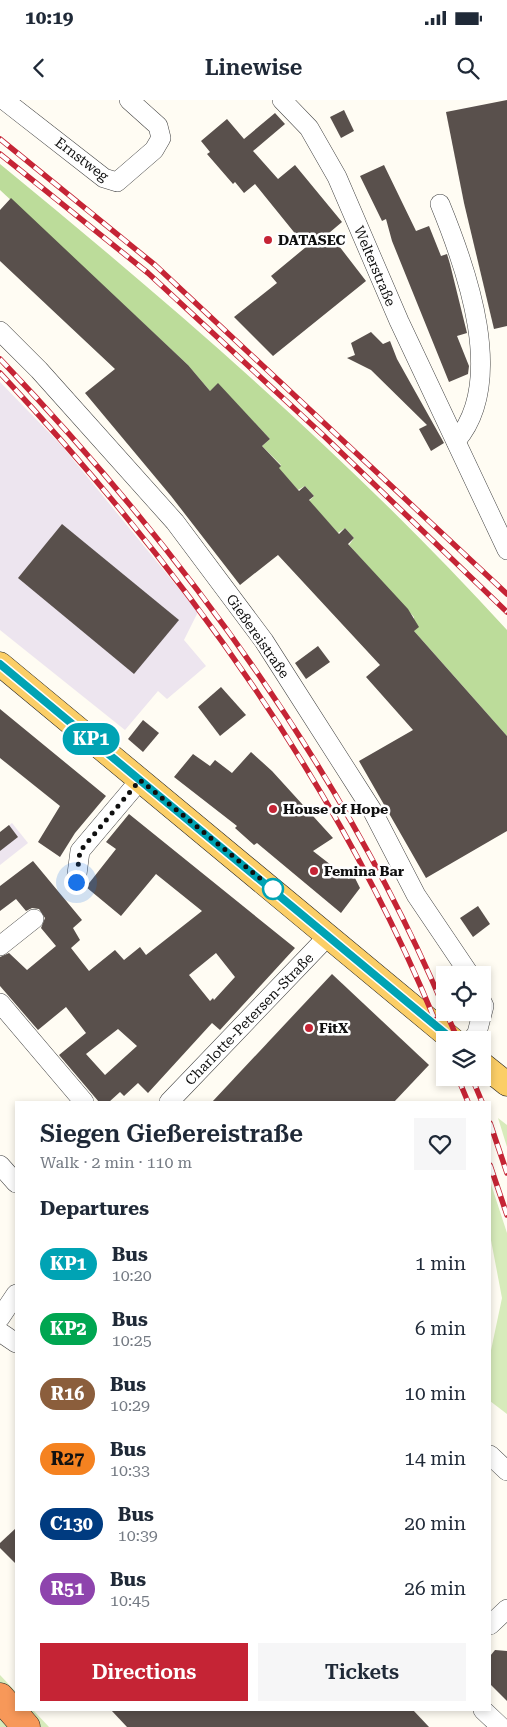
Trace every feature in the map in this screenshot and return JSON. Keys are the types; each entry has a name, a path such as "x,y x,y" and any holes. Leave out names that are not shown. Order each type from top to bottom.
{"highway":[{"path":"0,1697 26,1727"}],"main road":[{"path":"0,664 442,1031"},
{"path":"491,1071 507,1084"}],"street":[{"name":"Ernstweg","path":"4,100 104,178 117,182 154,150 161,138 158,126 129,100"},
{"name":"Welterstraße","path":"282,100 309,128 334,172 399,321 507,550"},
{"path":"440,204 478,297 486,326 488,347 485,396 467,432 456,441"},
{"name":"Gießereistraße","path":"0,331 39,370 175,522 264,641 372,810 416,895 464,966"},
{"path":"76,882 80,851 140,780"},
{"path":"0,946 34,919"},
{"name":"Charlotte-Petersen-Straße","path":"170,1101 329,935"},
{"path":"0,1004 83,1101"},
{"path":"0,1165 15,1182"},
{"path":"0,1318 15,1296"},
{"path":"0,1332 15,1342"},
{"path":"491,1456 507,1471"},
{"path":"491,1624 507,1609"},
{"path":"484,1711 500,1727"}],"shaded area":[{"path":"0,382 62,446 198,612 184,640 206,666 167,699 158,691 125,730 0,630"},
{"path":"12,823 28,843 0,865 0,833"}],"green space":[{"path":"0,164 132,274 262,388 387,506 507,630 507,736 414,631 414,617 349,545 354,538 345,528 338,533 309,501 314,496 305,486 298,490 278,468 281,465 262,446 270,439 218,384 210,391 187,364 0,190"},
{"path":"498,1118 507,1125 507,1147"},
{"path":"491,1184 507,1233 507,1414 491,1402 491,1350 502,1298 491,1240"},
{"path":"0,1675 15,1691 15,1711 34,1711 49,1727 0,1727"}],"building":[{"path":"507,100 507,326 494,329 464,203 446,112"},
{"path":"344,110 354,131 341,138 330,117"},
{"path":"275,113 285,124 253,151 278,179 295,165 342,222 329,233 366,281 273,356 234,317 277,283 271,276 306,247 255,184 244,193 235,182 233,184 207,154 210,152 201,141 227,119 244,139"},
{"path":"384,165 416,231 429,226 441,256 447,254 450,264 467,333 457,336 469,366 468,374 449,382 392,241 386,219 382,221 360,176"},
{"path":"11,198 188,365 210,391 218,383 270,439 262,446 281,466 279,468 299,491 305,486 314,496 309,500 339,534 345,528 354,538 348,544 408,609 419,627 414,631 507,736 507,831 426,878 359,761 413,730 366,677 380,665 278,555 240,585 171,496 85,393 115,369 0,261 0,210"},
{"path":"371,332 383,344 390,341 397,359 444,443 431,451 419,429 427,425 371,370 347,358 355,355 351,343"},
{"path":"62,524 179,620 134,674 18,578"},
{"path":"318,646 330,662 306,679 295,663"},
{"path":"221,687 246,715 220,736 198,707"},
{"path":"0,709 106,796 75,833 60,857 38,842 60,806 0,758"},
{"path":"143,720 159,733 143,752 128,739"},
{"path":"251,752 272,771 333,838 313,851 349,879 353,874 360,888 341,913 257,843 254,845 235,828 237,826 174,777 193,754 210,766 215,760 232,773"},
{"path":"129,814 295,948 220,1030 212,1023 148,1093 138,1083 124,1096 120,1092 110,1101 98,1101 59,1055 86,1033 66,1007 38,1030 0,986 0,957 9,953 27,970 56,946 41,928 45,918 39,909 32,908 26,911 16,899 0,911 0,886 33,861 82,920 73,928 80,940 71,948 89,971 115,950 124,960 140,947 146,955 202,911 156,874 121,916 86,887 116,849 106,842","holes":["216,953 235,977 214,1000 213,998 210,1001 189,975","118,1029 137,1046 105,1075 86,1054"]},
{"path":"9,825 18,837 0,851 0,832"},
{"path":"478,906 490,924 473,937 460,918"},
{"path":"332,974 429,1065 395,1101 213,1101"},
{"path":"15,1529 15,1563 0,1548 0,1543"},
{"path":"495,1650 507,1651 507,1701 491,1685 491,1655"},
{"path":"112,1711 414,1711 429,1727 127,1727"}],"railway":[{"path":"0,139 155,265 507,594"},
{"path":"0,154 148,273 324,436 507,612"},
{"path":"0,359 132,507 252,665 306,747 357,832 403,920 436,991"},
{"path":"0,373 68,448 134,526 196,606 254,688 309,773 359,861 405,951 439,1031"},
{"path":"450,1021 454,1031"},
{"path":"461,1086 468,1101"},
{"path":"475,1086 482,1101"},
{"path":"491,1126 507,1173"},
{"path":"491,1168 507,1215"}],"bus line":[{"name":"KP1","path":"0,664 394,988 443,1031"}],"place":[{"name":"DATASEC","path":"268,240"},
{"name":"House of Hope","path":"273,809"},
{"name":"Femina Bar","path":"314,871"},
{"name":"FitX","path":"309,1028"}],"route":[{"path":"76,882 80,851 140,780 273,889"}]}
